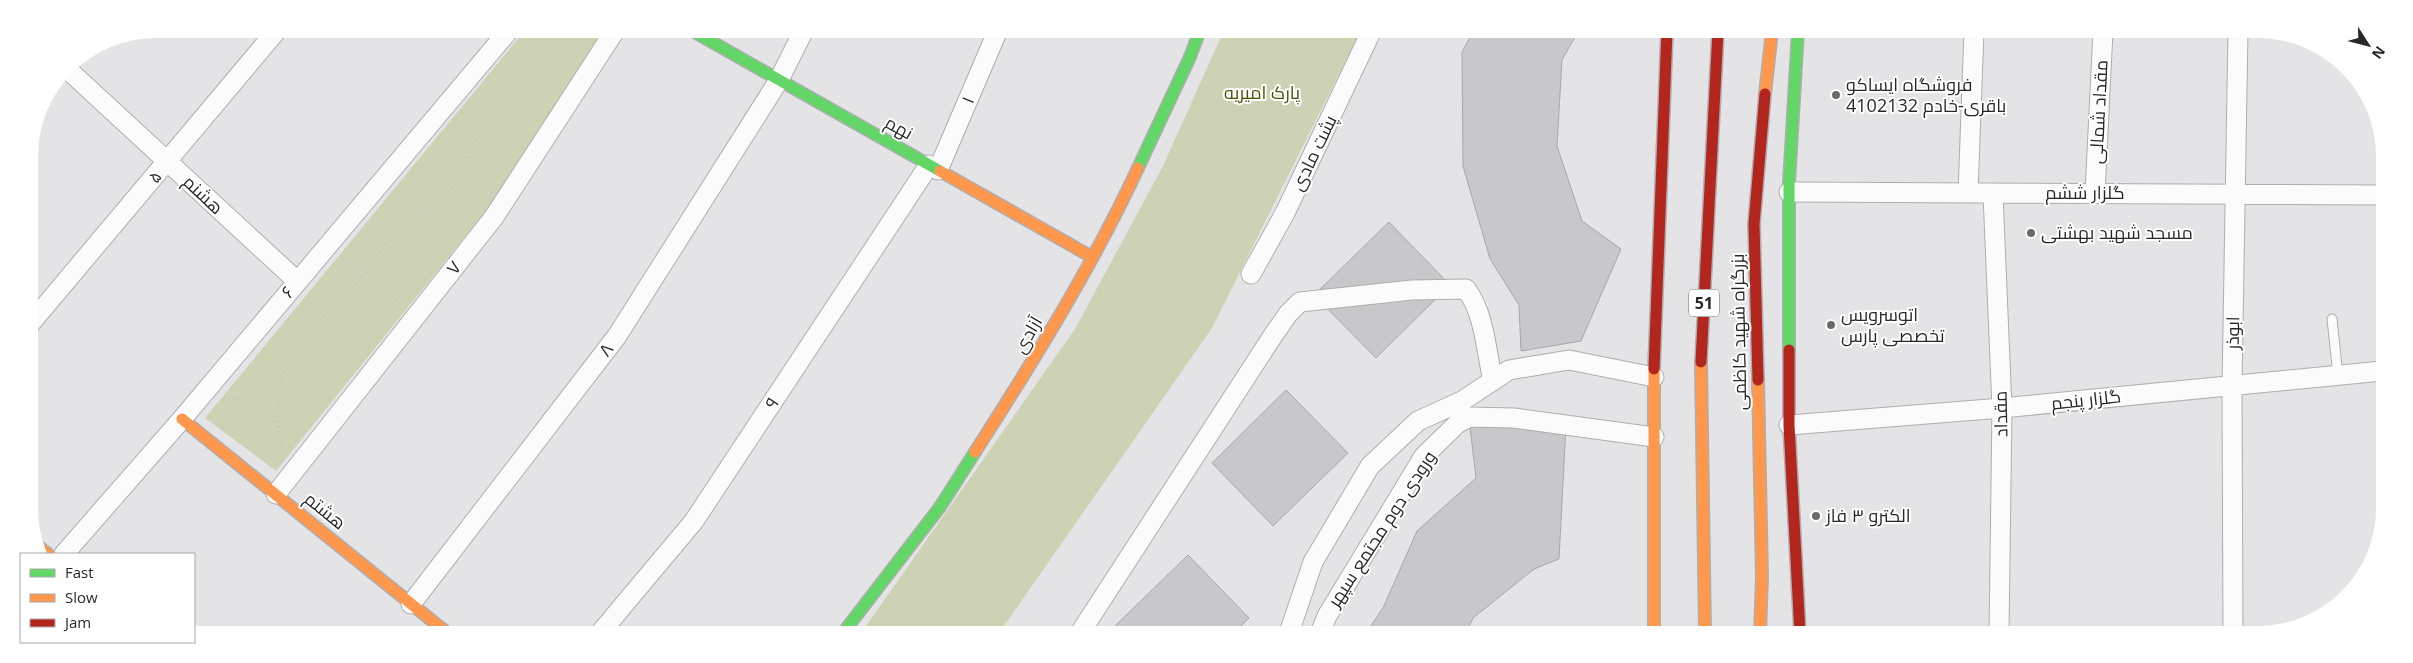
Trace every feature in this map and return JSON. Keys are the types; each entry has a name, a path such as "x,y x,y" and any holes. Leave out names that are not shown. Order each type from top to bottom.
{"main road":[{"name":"نهم","path":"705,38 1092,257"},
{"name":"آزادی","path":"849,626 940,507 1032,363 1118,210 1198,38"},
{"path":"1654,625 1654,377 1667,38"},
{"name":"بزرگراه شهید کاظمی","path":"1706,625 1700,384 1718,38"},
{"name":"بزرگراه شهید کاظمی","path":"1760,625 1762,577 1754,224 1762,121 1771,38"},
{"path":"1762,121 1781,38"},
{"path":"1798,38 1789,192 1789,425 1800,625"},
{"name":"هشتم","path":"187,412 281,488 411,604 438,626"},
{"path":"1701,625 1705,576"},
{"path":"1762,577 1767,625"}],"street":[{"name":"۵","path":"38,315 270,38"},
{"name":"۶","path":"65,553 187,412 502,38"},
{"name":"۷","path":"281,488 494,217 610,38"},
{"name":"۸","path":"411,604 617,336 779,80 800,38"},
{"name":"۱","path":"934,168 994,38"},
{"name":"پشت مادی","path":"1251,274 1285,213 1368,38"},
{"path":"1968,193 1974,38"},
{"name":"مقداد شمالی","path":"2095,194 2103,38"},
{"name":"ابوذر","path":"2233,625 2232,386 2238,38"},
{"name":"هشنم","path":"72,73 297,281"},
{"name":"۹","path":"606,626 694,521 934,168"},
{"name":"گلزار ششم","path":"1789,192 2376,195"},
{"name":"مقداد","path":"1993,194 2002,408 1999,625"},
{"path":"1085,626 1274,334 1288,314 1300,302 1412,290 1466,290 1473,299 1478,312 1492,381"},
{"path":"1292,625 1313,562 1370,466 1418,421 1462,401 1509,370 1569,360 1654,377"},
{"name":"گلزار پنجم","path":"1789,425 2002,408 2376,372"},
{"name":"ورودی دوم مجتمع سپهر","path":"1323,625 1326,616 1424,456 1458,423 1470,417 1514,418 1654,437"}],"lane":[{"path":"2332,319 2338,376"}],"path":[{"path":"281,488 277,417 281,379 302,338 366,273 392,235 413,217 439,207 468,165 470,145 492,124 532,74 553,38"},
{"path":"326,248 366,273 415,317"},
{"path":"187,412 246,396 277,417"}],"green space":[{"path":"519,38 600,38 488,208 276,471 205,418"},
{"name":"پارک امیریه","path":"1220,38 1357,38 1212,328 1004,626 866,626 1075,329 1163,166"}],"building":[{"path":"1470,38 1574,38 1562,60 1557,146 1582,221 1621,249 1581,341 1521,351 1519,305 1490,259 1463,166 1462,52"},
{"path":"1389,222 1450,285 1376,358 1314,295"},
{"path":"1286,390 1348,453 1273,526 1212,463"},
{"path":"1514,414 1566,426 1559,559 1534,569 1473,618 1470,625 1371,625 1383,608 1417,531 1476,478 1470,427"},
{"path":"1188,555 1249,618 1242,625 1116,626"}],"traffic: fast":[{"path":"705,38 940,171"},
{"path":"1138,168 1197,38"},
{"path":"1789,350 1789,183 1798,38"},
{"path":"849,626 940,507 975,452"}],"traffic: slow":[{"path":"1765,94 1771,38"},
{"path":"975,452 1082,277 1138,168"},
{"path":"940,171 1092,257"},
{"path":"1701,362 1705,625"},
{"path":"1654,369 1654,625"},
{"path":"1758,380 1762,577 1760,625"},
{"path":"182,419 438,626"}],"traffic: jam":[{"path":"1654,369 1667,38"},
{"path":"1701,362 1718,38"},
{"path":"1758,380 1754,224 1765,94"},
{"path":"1789,350 1789,425 1800,625"}],"place":[{"name":"فروشگاه ایساکو باقری-خادم 4102132","path":"1836,95"},
{"name":"مسجد شهید بهشتی","path":"2031,233"},
{"name":"اتوسرویس تخصصی پارس","path":"1831,325"},
{"name":"الکترو ۳ فاز","path":"1816,516"}]}
